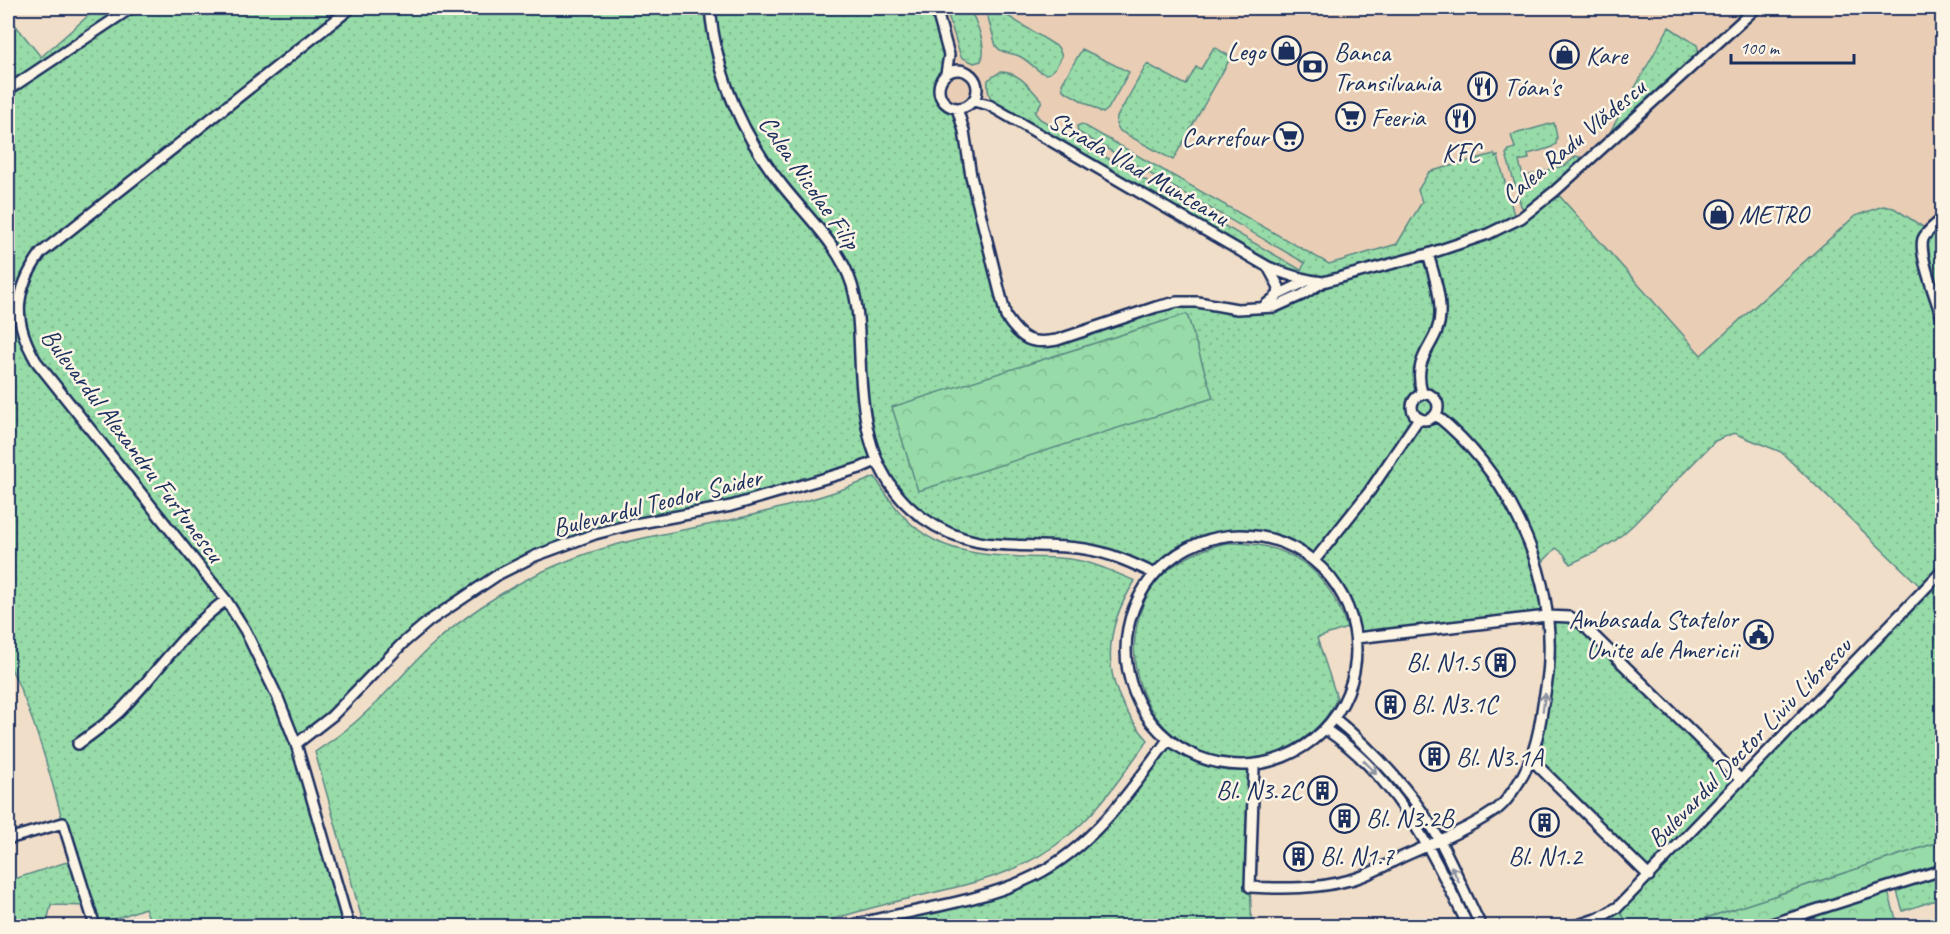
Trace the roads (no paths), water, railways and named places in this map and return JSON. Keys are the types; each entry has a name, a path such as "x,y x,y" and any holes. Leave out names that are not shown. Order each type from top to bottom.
{"street":[{"path":"8,90 131,8"},
{"name":"Bulevardul Alexandru Furtunescu","path":"349,927 296,744 278,698 245,630 226,600 36,361 25,344 19,322 19,304 21,287 28,271 41,253 351,8"},
{"name":"Calea Nicolae Filip","path":"710,8 723,72 741,121 765,163 837,254 852,285 860,332 863,411 870,445 876,461 895,492 932,525 973,542 1092,550 1116,556 1153,573"},
{"path":"936,8 949,56 946,74 940,84 940,95 946,104 957,108 971,103 977,92 977,84 972,76 961,70 949,56"},
{"name":"Calea Radu Vlădescu","path":"957,108 964,131 971,176 1006,317 1023,337 1041,343 1177,302 1198,302 1237,309 1275,307 1323,282 1428,254 1488,234 1521,218 1538,206 1756,8"},
{"path":"946,74 961,70"},
{"name":"Strada Vlad Munteanu","path":"977,92 989,105 1268,267"},
{"name":"Calea Radu Vlădescu","path":"964,131 971,103"},
{"name":"Strada Vlad Munteanu","path":"971,103 989,105"},
{"path":"1942,219 1926,234 1922,246 1942,318"},
{"path":"1422,393 1419,379 1421,361 1437,328 1440,314 1428,254"},
{"path":"1268,267 1279,287 1278,295"},
{"name":"Calea Radu Vlădescu","path":"1268,267 1307,281 1323,282"},
{"path":"1286,302 1294,286 1290,276"},
{"name":"Calea Radu Vlădescu","path":"1261,308 1278,295 1307,281"},
{"path":"1422,393 1432,395 1437,399 1439,410 1436,415 1430,420 1413,414 1412,406 1415,398 1422,393"},
{"path":"1254,766 1250,887 1278,889 1351,880 1439,840 1495,811 1513,792 1532,760 1541,722 1549,658 1547,616 1538,567 1508,499 1493,476 1450,426 1436,415"},
{"path":"1314,561 1369,492 1419,418"},
{"name":"Bulevardul Teodor Saider","path":"296,744 332,716 382,664 429,621 499,574 535,556 596,534 630,525 731,506 860,468 876,461"},
{"path":"1227,535 1252,535 1276,540 1298,549 1314,561 1332,580 1347,605 1356,639 1356,662 1353,677 1346,697 1326,729 1304,747 1284,758 1254,766 1226,766 1212,763 1185,753 1167,741 1150,720 1136,696 1127,660 1134,606 1153,573 1185,549 1207,539 1227,535"},
{"name":"Bulevardul Doctor Liviu Librescu","path":"1575,927 1618,908 1942,571"},
{"path":"78,744 120,711 188,632 226,600"},
{"path":"1356,639 1547,616 1570,617 1582,624 1741,780"},
{"path":"1334,718 1395,776 1420,809 1439,840 1481,927"},
{"path":"1326,729 1346,744 1377,774 1408,813 1428,845 1468,927"},
{"path":"849,927 978,895 1034,876 1061,859 1101,826 1167,741"},
{"path":"1532,760 1649,876"},
{"path":"8,839 63,824 95,927"},
{"path":"1765,927 1942,870"}],"place":[{"name":"Lego","path":"1286,51"},
{"name":"Kare","path":"1565,55"},
{"name":"Banca Transilvania","path":"1313,67"},
{"name":"Tóan's","path":"1483,87"},
{"name":"Feeria","path":"1350,117"},
{"name":"KFC","path":"1461,118"},
{"name":"Carrefour","path":"1289,137"},
{"name":"METRO","path":"1718,214"},
{"name":"Ambasada Statelor Unite ale Americii","path":"1759,634"},
{"name":"Bl. N1.5","path":"1501,662"},
{"name":"Bl. N3.1C","path":"1390,704"},
{"name":"Bl. N3.1A","path":"1435,757"},
{"name":"Bl. N3.2C","path":"1323,790"},
{"name":"Bl. N3.2B","path":"1345,818"},
{"name":"Bl. N1.2","path":"1545,822"},
{"name":"Bl. N1.7","path":"1299,856"}]}
